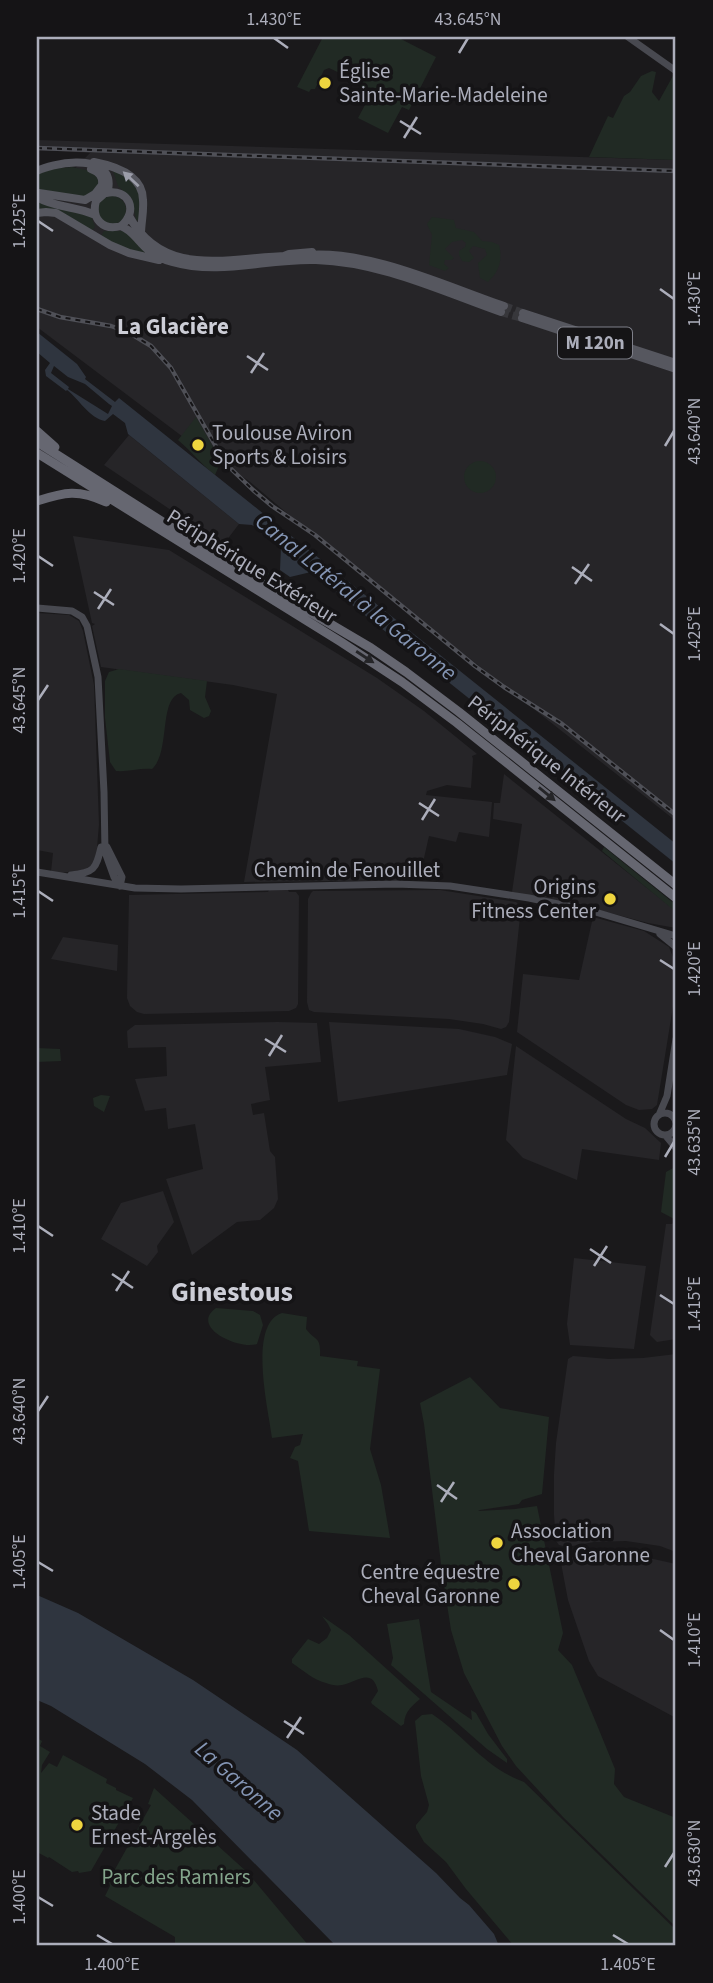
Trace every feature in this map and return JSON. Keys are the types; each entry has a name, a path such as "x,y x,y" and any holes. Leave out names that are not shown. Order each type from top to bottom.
{"highway":[{"path":"37,431 73,459 76,467"},
{"name":"Périphérique Intérieur","path":"37,442 232,566 396,665 676,885"},
{"name":"Périphérique Extérieur","path":"37,453 402,681 676,898"},
{"path":"37,501 67,493 85,494 132,513"}],"main road":[{"path":"37,169 57,160 76,160 106,164 122,170 142,190 144,204 141,234"},
{"path":"38,194 82,201 100,189 102,181 98,172 66,163"},
{"path":"37,169 55,164 86,164 102,168 108,179 106,193 86,205 55,201 38,194"},
{"path":"106,164 117,192"},
{"path":"37,213 56,213 110,245 129,253 216,268 301,260 349,262 503,309 366,260 326,255 230,261 199,260 161,251 141,234 130,216 130,204 123,195 117,192 106,193"},
{"path":"38,194 51,204 95,215"},
{"path":"96,201 95,215 99,222 107,227 121,226 129,229 152,253 169,261"},
{"path":"121,226 130,216"},
{"path":"284,256 316,251 351,252"},
{"name":"M 120n","path":"676,363 523,316 676,369"}],"street":[{"path":"628,37 676,71"},
{"path":"37,608 67,610 79,614 88,626 98,677 105,852 120,886"},
{"path":"61,877 86,873 93,869 99,860 104,840"},
{"name":"Chemin de Fenouillet","path":"37,872 120,886 181,889 324,885 450,886 562,905 676,936"},
{"name":"Chemin de Fenouillet","path":"654,929 676,947"},
{"path":"676,1039 667,1096 654,1120 654,1128 659,1134 666,1136 676,1148"},
{"path":"667,1096 671,1115 676,1122 676,1142"},
{"path":"659,1115 671,1115"},
{"path":"666,1136 674,1130"}],"shaded area":[{"path":"37,140 676,160 676,821 314,536 249,481 195,446 37,327 37,207 90,153 94,153 37,150"},
{"path":"129,435 239,524 223,545 104,465"},
{"path":"73,536 169,550 377,678 424,711 477,754 472,756 471,788 447,785 427,791 426,795 492,802 489,837 459,832 456,842 429,836 419,880 244,882 277,694 233,685 101,667 92,626 95,624 92,623"},
{"path":"37,613 69,615 79,621 94,685 99,824 96,860 93,865 83,870 61,873 51,872 53,853 37,850"},
{"path":"504,774 676,911 676,928 512,892 522,824 493,819 494,803 500,803"},
{"path":"288,890 299,896 296,1008 289,1011 144,1014 130,1006 127,998 129,895"},
{"path":"440,890 516,902 521,907 509,1022 506,1027 501,1029 449,1019 309,1010 308,899 313,891"},
{"path":"593,917 644,931 669,947 676,965 676,988 657,1105 652,1109 639,1110 626,1105 517,1032 523,974 579,980"},
{"path":"63,937 118,945 117,971 51,959"},
{"path":"329,1022 459,1029 495,1037 512,1044 507,1075 338,1102"},
{"path":"317,1023 321,1062 265,1067 270,1100 251,1104 253,1115 264,1113 270,1151 275,1157 278,1199 274,1208 260,1220 237,1222 192,1255 166,1179 203,1169 195,1124 168,1129 166,1108 145,1111 135,1079 167,1076 166,1047 128,1048 127,1031 135,1025"},
{"path":"516,1046 626,1119 645,1128 661,1143 659,1160 582,1149 577,1180 523,1158 506,1140"},
{"path":"163,1191 174,1222 147,1266 101,1239 121,1203"},
{"path":"676,1220 676,1339 657,1342 650,1335 666,1224 672,1224"},
{"path":"574,1258 646,1266 634,1349 570,1345 567,1324"},
{"path":"676,1354 676,1552 660,1546 626,1541 594,1542 567,1547 559,1545 556,1541 554,1515 554,1474 568,1359 573,1356 609,1359"},
{"path":"601,1552 631,1554 676,1564 676,1718 598,1676 589,1661 568,1600 561,1563 563,1559"}],"green space":[{"path":"323,37 397,37 436,57 409,110 402,107 388,133 358,118 372,92 347,79 348,77 329,68 324,70 315,89 309,92 297,87"},
{"path":"656,72 652,92 659,101 674,74 676,76 676,160 589,157 608,116 613,118 624,96 641,76"},
{"path":"72,167 97,175 99,185 87,197 37,189 37,175 53,169"},
{"path":"112,168 139,188 140,221 136,220 132,200 118,186"},
{"path":"112,196 122,200 126,210 122,220 112,224 102,220 98,210 102,200"},
{"path":"37,200 86,214 92,218 95,227 90,233 63,215 37,211"},
{"path":"432,217 454,220 456,228 474,232 482,241 499,245 499,265 488,282 480,278 478,263 487,255 485,249 473,246 469,251 474,258 469,262 462,261 459,251 466,243 462,240 452,242 445,249 454,258 445,260 444,264 449,268 445,271 429,265 432,235 427,224"},
{"path":"104,231 125,231 156,257 124,250 101,236"},
{"name":"Toulouse Aviron Sports & Loisirs","path":"196,417 221,461 215,475 178,440"},
{"path":"480,461 491,466 496,477 491,488 480,493 469,488 464,477 469,466"},
{"path":"235,555 302,591 296,597 254,571"},
{"path":"119,669 207,681 205,697 211,711 209,716 204,718 190,710 189,700 181,693 174,697 169,705 158,761 152,769 116,771 110,762 105,718 105,681 109,672"},
{"path":"604,847 676,905 676,912 602,851"},
{"path":"37,1048 60,1049 61,1061 37,1062"},
{"path":"110,1096 104,1112 94,1106 93,1098"},
{"path":"676,1163 676,1220 661,1212 666,1172 675,1167"},
{"path":"216,1308 253,1311 260,1315 263,1325 257,1344 239,1344 212,1329 208,1322 209,1315"},
{"path":"282,1313 307,1317 306,1329 319,1342 320,1356 358,1361 357,1366 380,1369 370,1449 381,1485 390,1538 309,1531 298,1461 290,1458 295,1447 300,1445 303,1434 272,1438 265,1390 265,1334 271,1320"},
{"path":"470,1377 500,1408 549,1417 542,1494 522,1500 519,1504 478,1511 537,1506 563,1633 558,1650 572,1665 615,1769 614,1784 624,1797 676,1818 676,1927 563,1817 516,1766 502,1746 464,1673 451,1630 420,1403"},
{"path":"322,1616 349,1635 420,1699 407,1712 404,1724 401,1726 372,1704 378,1691 372,1679 363,1678 342,1685 332,1685 317,1680 292,1663 292,1659 308,1639 319,1644 327,1638 331,1630"},
{"path":"419,1619 431,1692 472,1720 471,1710 476,1713 507,1759 507,1763 487,1749 391,1665 393,1658 387,1624"},
{"path":"432,1714 498,1769 524,1782 676,1930 676,1946 514,1946 446,1862 424,1842 416,1828 429,1805 421,1776 415,1721 422,1715"},
{"name":"Stade Ernest-Argelès","path":"37,1738 42,1741 40,1746 50,1752 42,1765 41,1773 49,1763 57,1767 63,1755 107,1779 106,1783 133,1798 91,1871 72,1872 37,1852"},
{"name":"Parc des Ramiers","path":"154,1788 247,1872 309,1946 175,1946 175,1937 105,1896 110,1886 109,1880 151,1805 148,1804"}],"water":[{"name":"Canal Latéral à la Garonne","path":"37,332 77,364 85,379 115,402 119,398 676,844 676,864 311,572 290,577 280,570 281,547 252,525 239,524 128,434 125,423 113,414 105,421 94,416 67,390 46,376 45,370 50,363 37,352","holes":["54,366 68,377 85,384 112,406 108,414 68,389 69,387 51,373"]},
{"name":"La Garonne","path":"37,1595 78,1613 193,1680 297,1750 469,1905 494,1934 499,1946 336,1946 192,1800 145,1764 37,1700"}],"tunnel":[{"path":"504,306 523,313"},
{"path":"501,312 522,318"}],"railway":[{"path":"37,148 676,171"},
{"path":"37,309 60,317 111,326 128,332 151,346 171,368 226,464 253,490 315,535 475,666 562,724 676,815"}],"place":[{"name":"Église Sainte-Marie-Madeleine","path":"325,83"},
{"name":"Toulouse Aviron Sports & Loisirs","path":"198,445"},
{"name":"Origins Fitness Center","path":"610,899"},
{"name":"Association Cheval Garonne","path":"497,1543"},
{"name":"Centre équestre Cheval Garonne","path":"514,1584"},
{"name":"Stade Ernest-Argelès","path":"77,1825"}],"district":[{"name":"La Glacière","path":"173,326"},
{"name":"Ginestous","path":"232,1292"}]}
